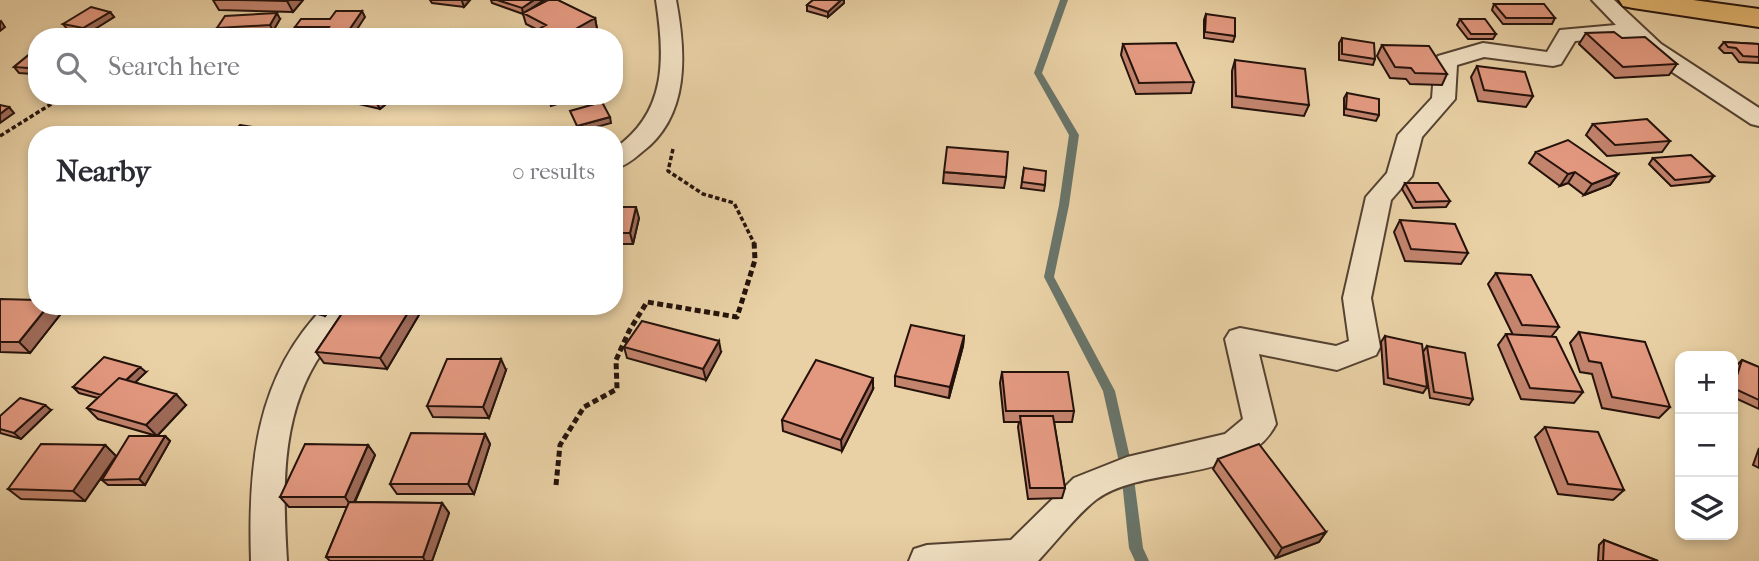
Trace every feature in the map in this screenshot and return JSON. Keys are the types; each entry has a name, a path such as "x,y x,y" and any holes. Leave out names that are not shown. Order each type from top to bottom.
{"main road":[{"path":"1632,15 1759,18"}],"street":[{"path":"623,154 648,135 662,112 669,87 673,54 666,0"},
{"path":"1602,0 1632,15 1653,49 1759,119"},
{"path":"927,561 1018,559 1086,488 1127,471 1199,456 1236,444 1260,424 1240,339 1337,358 1365,348 1357,298 1373,218 1379,197 1399,176 1410,135 1443,99 1446,61 1483,50 1553,59 1568,35 1632,15"},
{"path":"269,561 265,495 271,433 288,382 313,340 336,315"}],"path":[{"path":"0,136 50,105"},
{"path":"556,485 560,445 584,407 617,388 616,360 629,331 647,302 737,317 758,262 754,241 734,203 702,194 668,171 675,136 673,119 662,112"}],"building":[{"path":"497,0 534,0 522,8"},
{"path":"548,0 558,0 595,18 577,28 541,28 546,25 523,13"},
{"path":"813,0 841,0 828,12 807,5"},
{"path":"1494,4 1544,4 1555,18 1506,18"},
{"path":"91,7 110,12 83,28 63,24"},
{"path":"336,11 362,11 350,28 295,27 301,19 330,19"},
{"path":"277,13 270,25 217,28 225,16"},
{"path":"1206,14 1235,18 1235,36 1205,32"},
{"path":"1460,19 1485,19 1496,34 1471,34"},
{"path":"1614,32 1622,38 1645,37 1677,64 1623,67 1586,33"},
{"path":"1342,38 1374,43 1375,59 1342,54"},
{"path":"1724,42 1759,44 1759,57 1743,56 1736,48 1728,47"},
{"path":"1176,43 1194,82 1139,83 1123,44"},
{"path":"1382,45 1429,46 1447,74 1415,73 1411,68 1395,67"},
{"path":"28,55 28,68 14,67"},
{"path":"1235,60 1305,69 1309,105 1236,96"},
{"path":"1477,66 1525,72 1533,96 1484,90"},
{"path":"1347,93 1379,99 1379,115 1346,109"},
{"path":"0,105 9,107 0,114"},
{"path":"591,105 604,105 610,117 577,126 570,111"},
{"path":"1647,119 1670,141 1615,145 1593,124"},
{"path":"1568,140 1618,174 1592,184 1575,172 1568,174 1536,152"},
{"path":"947,147 1008,152 1006,177 944,172"},
{"path":"1691,155 1714,176 1675,180 1653,158"},
{"path":"1024,168 1046,171 1045,185 1022,182"},
{"path":"1405,183 1438,183 1450,201 1416,202"},
{"path":"623,207 636,207 630,233 623,233"},
{"path":"1400,220 1455,224 1468,253 1411,249"},
{"path":"1496,273 1531,275 1559,327 1522,325"},
{"path":"0,299 28,300 28,315 41,315 19,342 0,342"},
{"path":"341,315 406,315 380,358 316,352"},
{"path":"642,321 719,341 703,369 624,347"},
{"path":"911,325 964,336 950,387 895,376"},
{"path":"1579,332 1645,342 1670,407 1612,397 1601,363 1589,361"},
{"path":"1506,334 1556,337 1583,392 1530,388"},
{"path":"1385,336 1422,344 1427,387 1388,378"},
{"path":"1427,346 1465,353 1473,399 1434,392"},
{"path":"104,357 140,367 126,380 119,378 101,395 73,387"},
{"path":"447,359 501,359 483,407 427,406"},
{"path":"816,360 873,378 841,440 782,420"},
{"path":"1742,360 1759,367 1759,400 1738,390 1738,372"},
{"path":"1002,372 1068,372 1074,411 1006,411"},
{"path":"119,378 176,394 146,425 87,408"},
{"path":"20,398 45,405 14,433 0,429 0,416"},
{"path":"1020,416 1053,416 1065,488 1030,488"},
{"path":"1545,427 1598,432 1624,490 1568,484"},
{"path":"411,433 485,434 468,484 390,484"},
{"path":"129,436 165,436 139,479 102,480"},
{"path":"41,444 105,445 73,491 8,489"},
{"path":"305,444 368,445 345,497 280,497"},
{"path":"1259,444 1326,532 1282,548 1218,459"},
{"path":"349,502 442,503 423,557 326,557"},
{"path":"1604,540 1658,561 1603,561"}],"waterway":[{"path":"1064,0 1038,73 1074,135 1064,205 1049,277 1109,391 1127,471 1136,548 1142,561"}]}
